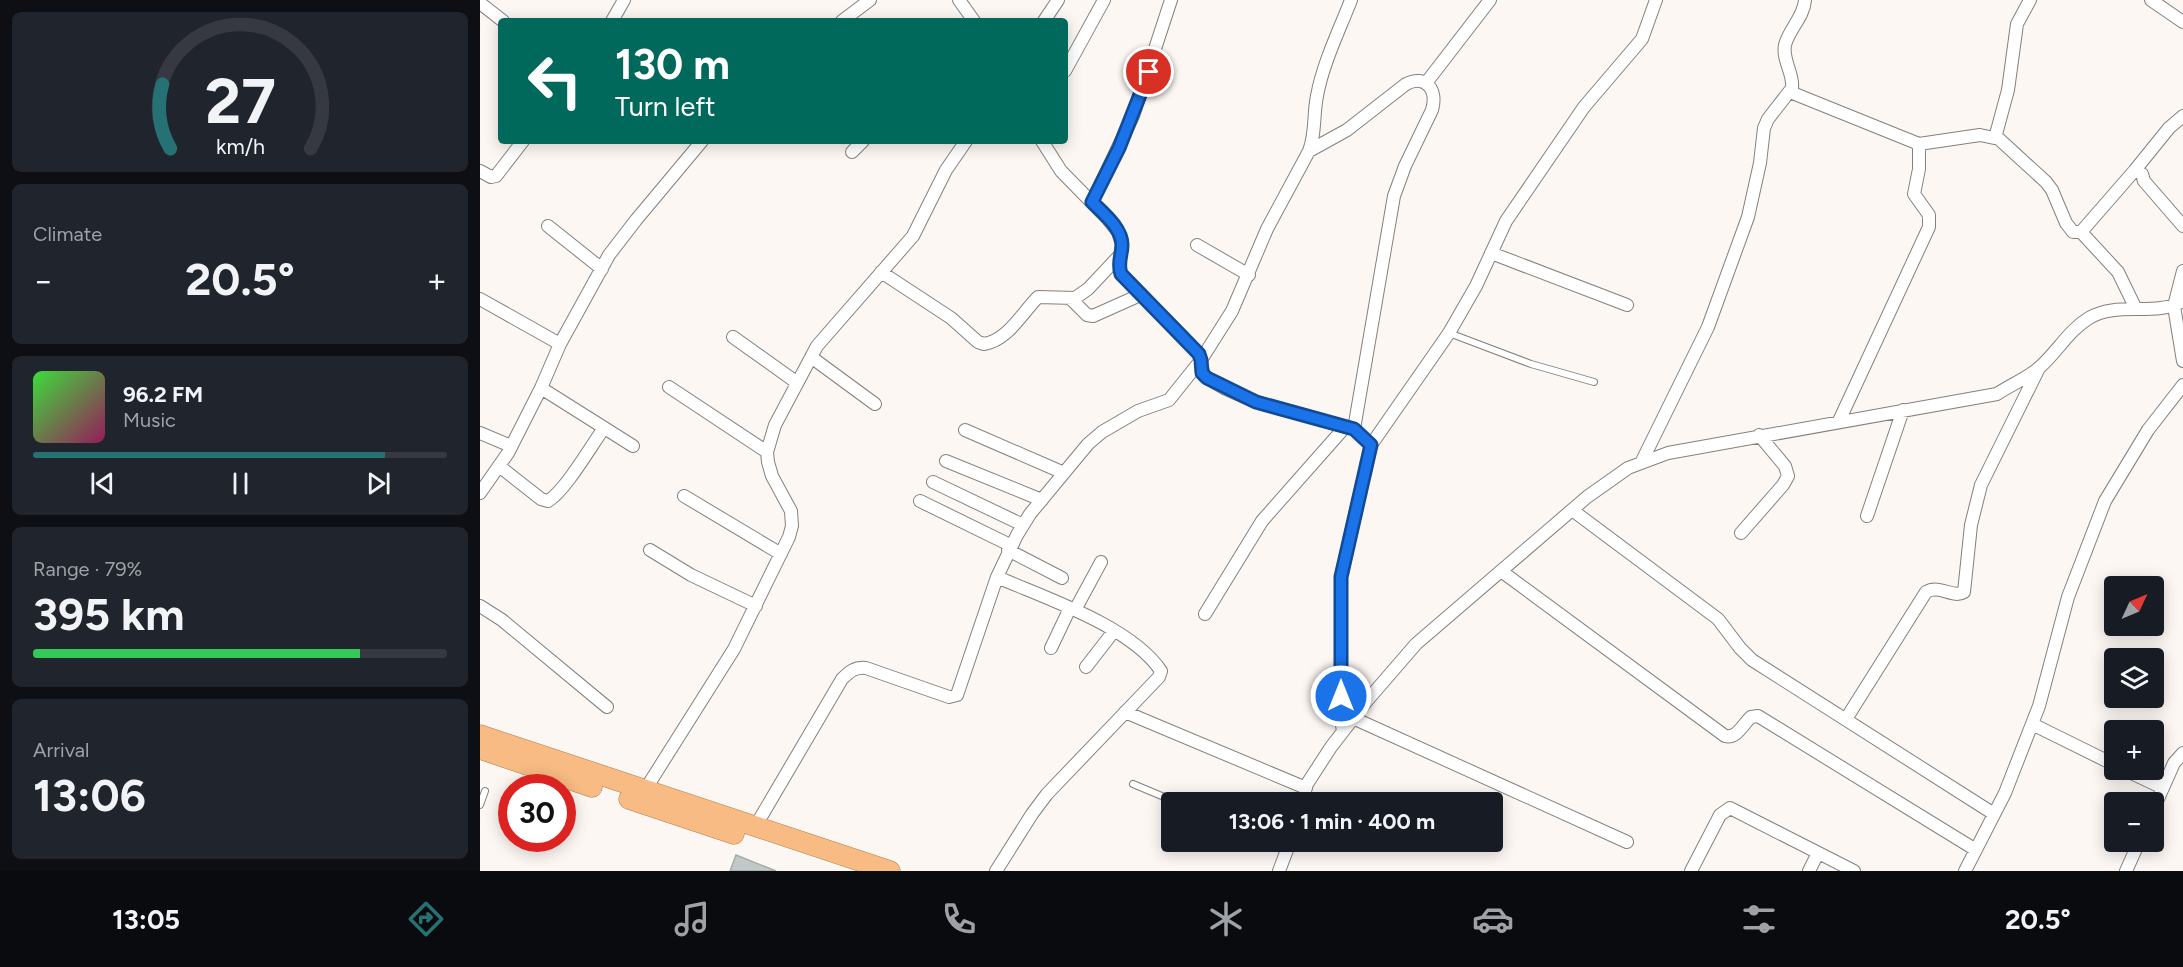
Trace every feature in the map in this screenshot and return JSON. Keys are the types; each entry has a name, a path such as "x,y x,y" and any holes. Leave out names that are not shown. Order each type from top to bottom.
{"highway":[{"path":"480,735 755,827 854,868"},
{"path":"480,749 854,868 890,871"}],"street":[{"path":"614,18 624,0"},
{"path":"846,18 870,0"},
{"path":"959,0 972,18"},
{"path":"1046,18 1058,0"},
{"path":"1068,66 1104,0"},
{"path":"1092,202 1133,116 1171,0"},
{"path":"755,827 842,678 850,671 866,668 949,698 957,695 997,577 1009,547 1023,525 1088,444 1102,432 1137,411 1169,400 1201,360 1232,311 1267,229 1313,143 1314,117 1320,84 1351,0"},
{"path":"1426,83 1490,0"},
{"path":"1343,731 1341,719 1341,577 1371,445 1449,333 1476,286 1506,221 1584,107 1642,39 1656,0"},
{"path":"1641,462 1708,327 1748,217 1760,163 1764,128 1772,113 1790,92 1792,84 1786,58 1786,43 1804,9 1805,0"},
{"path":"1995,138 2008,90 2017,24 2030,0"},
{"path":"2151,0 2183,22"},
{"path":"481,2 499,18"},
{"path":"1205,614 1262,521 1349,428 1394,196 1434,101 1434,94 1426,83 1414,80 1347,130 1309,151"},
{"path":"1790,92 1918,144 1980,135 1995,138 2006,144 2046,182 2052,190 2066,223 2073,232 2081,232 2118,272 2136,309"},
{"path":"2081,232 2169,128 2183,116"},
{"path":"480,171 491,177 496,176 521,144"},
{"path":"480,493 511,446 560,344 602,269 636,220 699,144"},
{"path":"852,152 860,144"},
{"path":"645,790 717,679 789,537 791,511 772,476 768,462 767,452 775,424 796,382 828,333 913,236 946,170 964,144"},
{"path":"1044,144 1061,171 1118,232 1122,245 1119,269 1121,274 1199,354 1204,376 1240,396 1349,428 1371,445"},
{"path":"1839,421 1929,226 1929,215 1914,194 1919,169 1918,144"},
{"path":"2135,170 2142,174 2144,181 2183,226"},
{"path":"548,226 602,269"},
{"path":"1197,245 1249,275"},
{"path":"1491,253 1627,305"},
{"path":"881,272 934,306 978,342 984,344 996,339 1011,327 1038,297 1071,299 1088,289 1121,254"},
{"path":"2183,271 2178,304 2183,361"},
{"path":"1071,299 1087,315 1093,316 1140,295"},
{"path":"480,299 560,344"},
{"path":"1846,719 1926,592 1936,589 1958,595 1965,592 1971,525 1981,485 2040,367 2090,318 2112,312 2154,309 2178,304"},
{"path":"732,337 796,382"},
{"path":"811,357 875,404"},
{"path":"1305,792 1343,731 1416,644 1572,510 1628,468 1668,453 1997,394 2040,367"},
{"path":"1965,871 2005,793 2039,706 2068,597 2105,501 2148,430 2183,385"},
{"path":"669,387 767,452"},
{"path":"540,388 633,447"},
{"path":"1867,516 1903,410"},
{"path":"499,466 541,499 548,501 566,483 604,428"},
{"path":"965,430 1064,472"},
{"path":"480,433 511,446"},
{"path":"1741,533 1783,485 1788,476 1785,466 1759,435"},
{"path":"946,461 1042,500"},
{"path":"933,482 1023,525"},
{"path":"684,496 781,554"},
{"path":"920,501 1009,547 1062,578"},
{"path":"1572,510 1718,619 1752,660 1994,814"},
{"path":"650,550 691,575 756,606"},
{"path":"1051,648 1101,562"},
{"path":"1501,572 1725,736 1729,738 1734,736 1750,717 1758,716 1976,849"},
{"path":"996,871 1047,794 1159,677 1161,671 1139,648 1114,631 1072,609 997,577"},
{"path":"480,606 502,620 607,707"},
{"path":"1086,667 1114,631"},
{"path":"1125,712 1306,788"},
{"path":"1353,718 1627,842"},
{"path":"2032,724 2104,760"},
{"path":"2161,792 2177,758 2183,753"},
{"path":"2146,780 2163,788"},
{"path":"1691,871 1720,815 1730,808 1854,871"},
{"path":"1279,871 1286,852"},
{"path":"2126,871 2135,852"},
{"path":"1809,871 1818,853"}],"lane":[{"path":"1449,333 1531,364 1594,382"},
{"path":"1133,784 1161,796"},
{"path":"480,804 485,791"}],"building":[{"path":"736,855 776,871 730,871"}],"route":[{"path":"1149,72 1119,148 1092,202 1115,226 1121,238 1119,269 1121,274 1199,354 1204,376 1256,402 1354,429 1371,445 1341,577 1341,696"}]}
